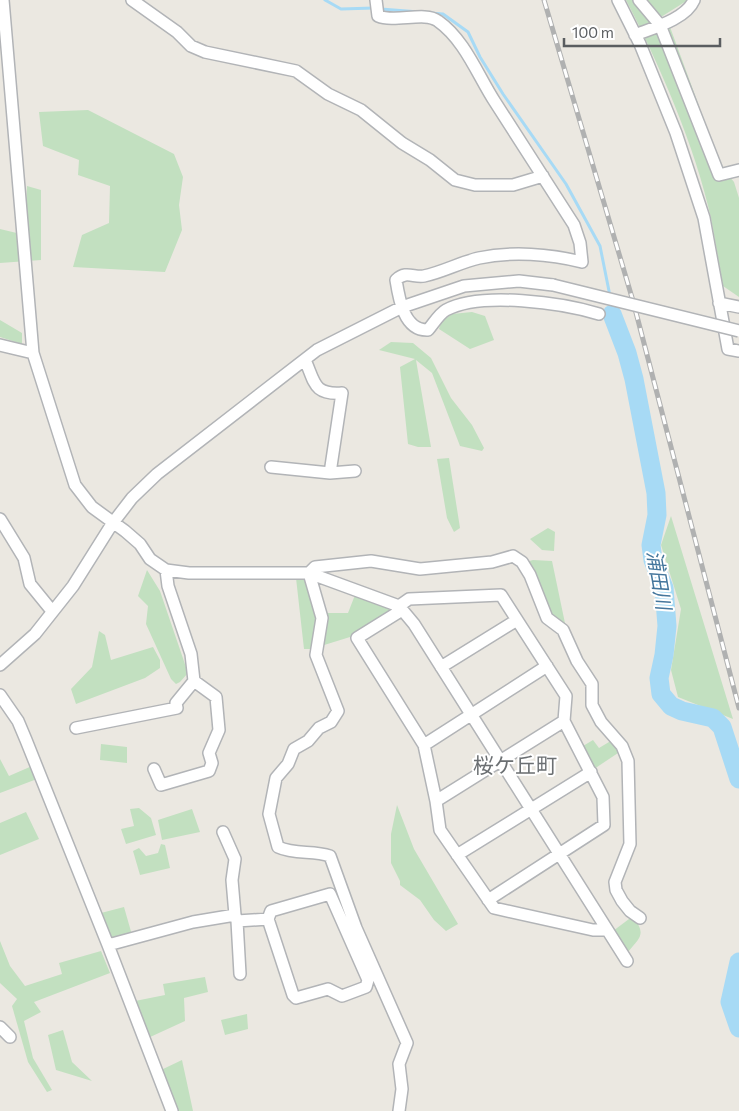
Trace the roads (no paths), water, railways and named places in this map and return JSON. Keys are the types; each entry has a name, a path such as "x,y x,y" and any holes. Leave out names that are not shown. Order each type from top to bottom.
{"street":[{"path":"3,0 3,56 34,354 75,485 92,507 112,524 125,531 140,544 150,560 166,570 189,573 309,573 401,608 472,714 626,961"},
{"path":"132,0 177,32 192,46 205,52 296,71 328,94 361,110 402,143 430,160 455,180 474,185 513,185 543,176"},
{"path":"376,0 377,13 382,18 429,17 438,20 463,48 494,101 574,225 580,243 582,262 563,257 507,255 479,258 422,276 411,274 400,276 396,280 402,307 412,325 420,330 428,330 440,314 447,309 492,300 542,302 599,314"},
{"path":"618,0 635,35 676,133 704,218 720,303 733,350"},
{"path":"639,0 660,25 719,175 739,170"},
{"path":"635,35 660,25 692,6 694,0"},
{"path":"0,665 35,634 73,586 112,524 132,498 157,474 317,350 402,307 464,286 519,281 553,285 739,331"},
{"path":"720,303 739,307"},
{"path":"0,345 34,354"},
{"path":"305,360 319,389 327,394 342,393 330,473"},
{"path":"271,467 330,473 355,471"},
{"path":"0,519 24,558 30,584 52,612"},
{"path":"309,573 316,567 324,564 371,561 420,569 492,562 513,556 522,562 530,575 547,618 563,630 577,661 592,684 592,705 601,722 622,746 628,762 630,844 614,882 622,901 630,911 640,918"},
{"path":"76,728 177,708 176,703 194,680 191,654 168,586 166,570"},
{"path":"309,573 322,618 316,655 338,711 331,722 319,728 308,741 294,749 288,764 274,783 270,814 278,847 291,851 311,851 330,856 356,928 407,1043 399,1064 402,1089 400,1111"},
{"path":"488,900 604,825 603,797 564,721 566,696 501,595 409,599 401,608 357,638 424,745 440,830 456,854 488,900 494,908 593,930 606,930"},
{"path":"441,667 517,620"},
{"path":"424,745 547,666"},
{"path":"154,769 161,786 210,771 212,763 209,753 219,730 216,697 194,680"},
{"path":"0,695 23,734 172,1111"},
{"path":"436,801 564,721"},
{"path":"456,854 591,772"},
{"path":"223,832 236,859 232,880 240,974"},
{"path":"330,894 368,980 366,987 342,996 328,989 296,998 292,995 268,920 271,911 330,894"},
{"path":"108,945 193,922 236,918 268,920"},
{"path":"0,1028 10,1036"}],"waterway":[{"path":"325,0 341,9 374,8"},
{"path":"381,9 419,12"},
{"path":"430,13 443,14 468,32 480,57 503,94 566,184 600,246 610,296"},
{"path":"612,302 612,314"},
{"name":"浦田川","path":"612,314 627,353 634,379 656,493 657,515 651,545 653,560 664,588 667,626 659,678 661,694 671,706 682,711 713,718 722,727 739,779"},
{"name":"浦田川","path":"739,962 730,1002 739,1028"}],"railway":[{"path":"544,0 633,301 739,708"}],"district":[{"name":"桜ケ丘町","path":"515,766"}]}
